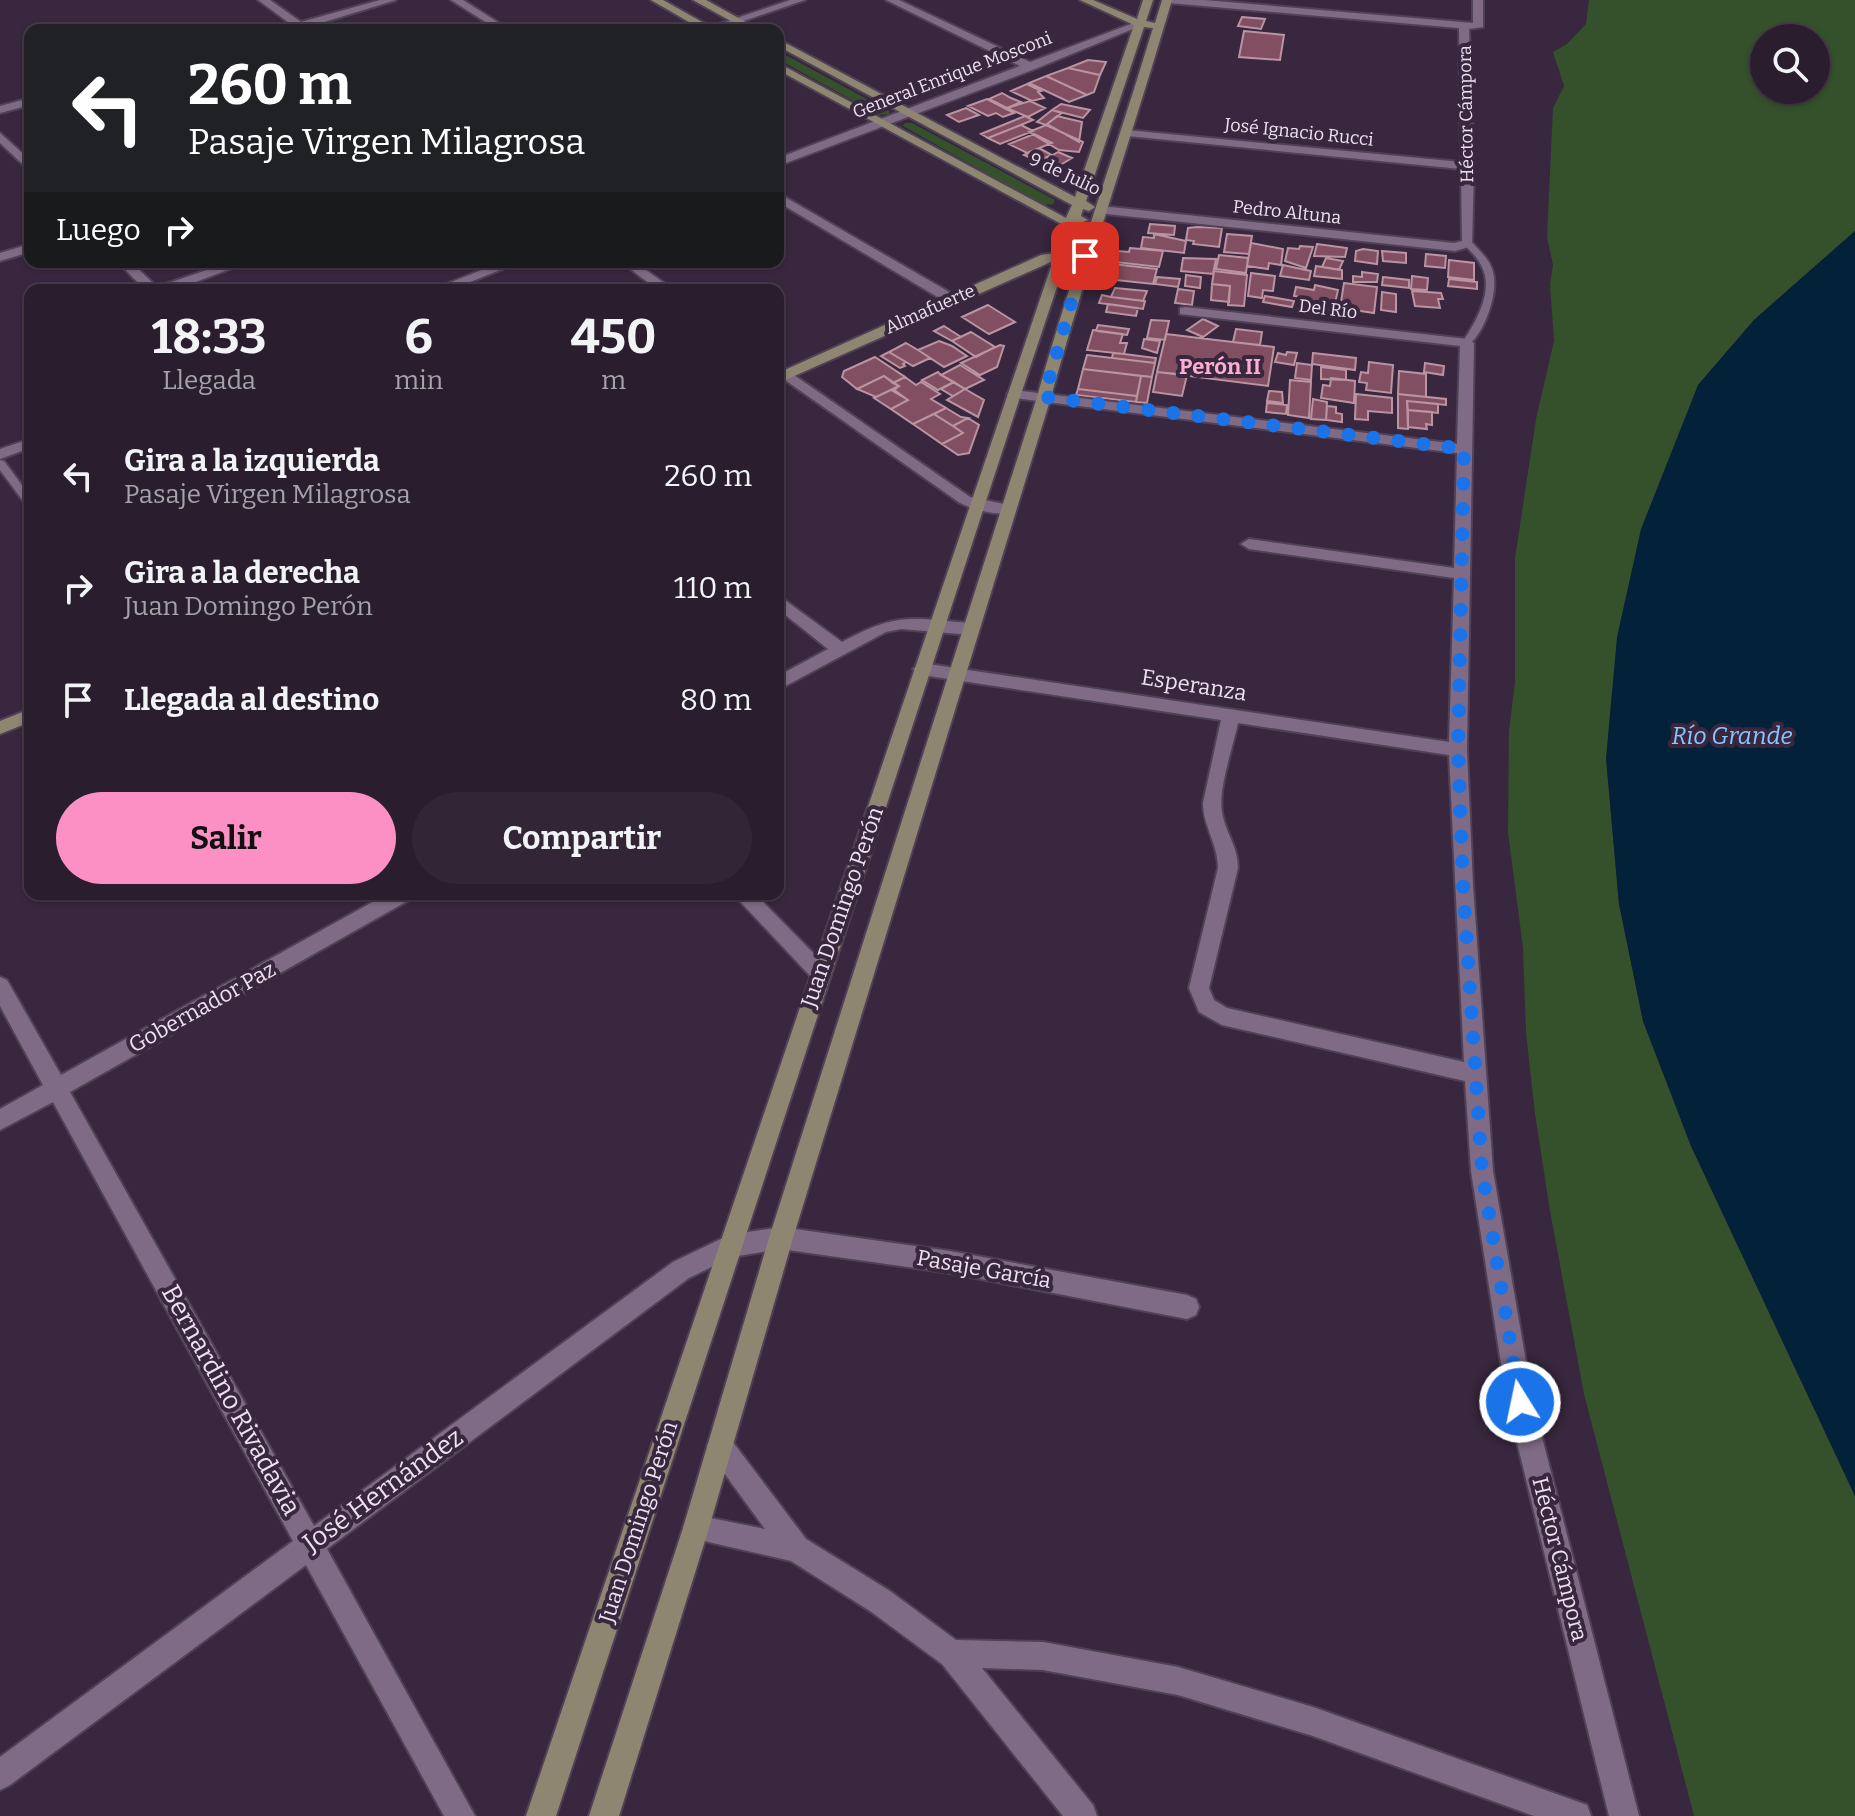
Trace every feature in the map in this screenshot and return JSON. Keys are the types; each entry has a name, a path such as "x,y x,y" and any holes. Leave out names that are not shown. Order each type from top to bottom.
{"main road":[{"path":"656,0 698,24"},
{"path":"698,0 744,24"},
{"path":"1085,0 1140,24 1159,25"},
{"path":"1144,3 1168,0"},
{"name":"Juan Domingo Perón","path":"604,1816 696,1528 781,1238 1044,397 1085,256 1168,0"},
{"name":"Juan Domingo Perón","path":"541,1816 820,973 1140,24 1144,3"},
{"name":"9 de Julio","path":"784,45 1079,204 1101,210"},
{"name":"9 de Julio","path":"784,69 1064,222 1073,223 1101,210"},
{"name":"Almafuerte","path":"784,372 1062,254 1085,256"},
{"path":"0,728 24,718"}],"street":[{"path":"263,0 297,24"},
{"path":"316,24 391,0"},
{"path":"456,0 495,24"},
{"path":"726,24 800,0"},
{"path":"891,0 1031,67"},
{"path":"1168,0 1464,27"},
{"name":"Héctor Cámpora","path":"1468,243 1464,27 1478,27 1478,0"},
{"name":"General Enrique Mosconi","path":"784,160 1140,24"},
{"path":"0,110 24,103"},
{"name":"José Ignacio Rucci","path":"1127,133 1468,166"},
{"path":"0,136 24,161"},
{"path":"784,201 951,299"},
{"name":"Pedro Altuna","path":"1101,210 1455,247 1468,243"},
{"path":"0,257 24,250"},
{"path":"130,268 146,284"},
{"path":"179,284 225,268"},
{"path":"454,284 498,268"},
{"path":"636,268 658,284"},
{"name":"Del Río","path":"1185,311 1467,343"},
{"name":"Héctor Cámpora","path":"1467,343 1458,750 1463,885 1482,1171 1520,1402 1624,1816"},
{"path":"784,375 977,505 1008,509"},
{"path":"1014,394 1464,449"},
{"path":"0,454 24,445"},
{"path":"1249,544 1460,574"},
{"path":"784,605 839,649"},
{"path":"784,681 881,628 901,623 971,629"},
{"name":"Esperanza","path":"922,669 1458,750"},
{"path":"1231,714 1212,803 1211,817 1228,854 1227,876 1199,988 1206,1006 1222,1016 1476,1074"},
{"name":"Gobernador Paz","path":"0,1120 393,900"},
{"path":"749,900 820,973"},
{"name":"Bernardino Rivadavia","path":"0,986 460,1816"},
{"name":"José Hernández","path":"0,1775 681,1270 729,1246 781,1238"},
{"name":"Pasaje García","path":"781,1238 950,1262 1187,1307"},
{"path":"720,1446 796,1549"},
{"path":"696,1528 796,1549 880,1601 952,1654 1082,1816"},
{"path":"952,1654 1041,1656 1168,1678 1412,1757 1576,1816"}],"lane":[{"path":"1467,343 1484,311 1489,286 1486,263 1468,243"},
{"path":"0,463 24,495"}],"green space":[{"path":"1589,0 1855,0 1855,231 1754,320 1698,385 1606,758 1619,904 1643,1021 1691,1146 1855,1496 1855,1816 1694,1816 1584,1394 1550,1211 1526,1033 1523,948 1508,832 1509,731 1515,682 1515,558 1536,419 1554,341 1550,284 1553,265 1547,237 1553,108 1564,86 1553,52 1567,44 1586,24"},
{"path":"784,54 889,111 889,114 879,115 784,62"},
{"path":"912,123 1055,200 1053,204 1043,205 903,126"}],"water":[{"name":"Río Grande","path":"1855,231 1855,1496 1691,1146 1643,1021 1619,904 1606,758 1617,637 1641,529 1698,385 1754,320"}],"building":[{"path":"1242,17 1265,19 1261,29 1238,26"},
{"path":"1244,31 1284,35 1280,60 1239,57"},
{"path":"1088,60 1106,62 1100,75 1068,68"},
{"path":"1068,68 1100,75 1094,92 1087,95 1046,76"},
{"path":"1046,76 1087,95 1069,102 1029,83"},
{"path":"1027,84 1041,91 1038,92 1044,98 1032,101 1011,91"},
{"path":"1002,93 1021,102 1007,108 989,99"},
{"path":"987,99 1014,113 1003,117 996,113 988,116 968,106"},
{"path":"1030,101 1045,108 1028,117 1007,108"},
{"path":"1061,104 1090,110 1083,118 1052,110"},
{"path":"966,108 979,115 959,122 947,115"},
{"path":"1052,110 1062,113 1046,125 1037,122"},
{"path":"1025,116 1033,120 988,138 981,134"},
{"path":"1057,116 1082,122 1079,142 1047,124"},
{"path":"1021,125 1033,131 1000,144 988,138"},
{"path":"1046,125 1083,142 1079,152 1059,150 1029,132"},
{"path":"1034,134 1052,143 1027,153 1009,144"},
{"path":"1039,148 1052,155 1037,161 1024,155"},
{"path":"1058,152 1072,158 1057,167 1042,161"},
{"path":"1150,224 1175,226 1174,235 1148,233"},
{"path":"1188,228 1222,228 1219,247 1193,244 1194,241 1186,240"},
{"path":"1154,234 1186,241 1184,253 1141,248 1143,237 1154,238"},
{"path":"1227,234 1252,236 1249,254 1224,252"},
{"path":"1251,243 1283,249 1281,265 1269,263 1268,269 1247,266"},
{"path":"1317,244 1347,248 1345,257 1314,256"},
{"path":"1300,246 1313,247 1306,268 1285,261 1288,248 1299,249"},
{"path":"1130,248 1163,251 1159,267 1115,262 1118,251 1129,252"},
{"path":"1356,251 1378,251 1377,264 1355,261"},
{"path":"1382,251 1406,253 1406,263 1383,261"},
{"path":"1426,254 1446,256 1445,268 1425,266"},
{"path":"1219,255 1248,258 1246,273 1216,269"},
{"path":"1183,258 1216,259 1213,274 1181,271"},
{"path":"1326,258 1343,261 1339,270 1322,267"},
{"path":"1449,260 1474,263 1474,280 1448,277"},
{"path":"1113,264 1157,269 1153,284 1115,280 1117,273 1110,272"},
{"path":"1283,265 1311,271 1309,280 1280,276"},
{"path":"1316,266 1342,270 1342,279 1314,276"},
{"path":"1214,271 1247,275 1244,306 1228,305 1230,286 1212,284"},
{"path":"1362,272 1378,274 1377,282 1353,282 1353,276 1362,277"},
{"path":"1251,273 1275,276 1273,291 1263,290 1262,298 1248,296"},
{"path":"1186,275 1201,277 1200,288 1185,286"},
{"path":"1412,276 1428,278 1427,290 1411,289"},
{"path":"1157,277 1180,279 1178,287 1155,284"},
{"path":"1383,277 1409,280 1409,288 1382,285"},
{"path":"1449,279 1477,282 1477,289 1448,286"},
{"path":"1344,283 1377,287 1374,313 1340,308"},
{"path":"1212,284 1230,286 1229,302 1211,300"},
{"path":"1315,285 1338,290 1333,312 1304,308 1307,298 1294,296 1296,287 1314,290"},
{"path":"1115,288 1147,291 1143,301 1111,297"},
{"path":"1178,289 1194,291 1192,305 1175,303"},
{"path":"1412,291 1441,293 1443,299 1438,299 1440,308 1415,306"},
{"path":"1382,292 1396,294 1396,312 1381,310"},
{"path":"1102,295 1145,301 1143,309 1099,303"},
{"path":"1265,296 1294,301 1292,307 1263,302"},
{"path":"1108,304 1138,308 1136,316 1106,312"},
{"path":"988,305 1015,322 989,334 962,317"},
{"path":"1203,319 1218,326 1203,337 1187,330"},
{"path":"1151,320 1169,321 1165,340 1147,338"},
{"path":"1098,325 1129,329 1127,335 1096,331"},
{"path":"944,326 961,337 952,341 934,331"},
{"path":"1236,329 1262,332 1260,345 1233,342"},
{"path":"1093,330 1123,334 1120,343 1127,343 1124,354 1087,350"},
{"path":"971,332 995,347 976,357 952,341"},
{"path":"1166,334 1274,347 1268,386 1157,372"},
{"path":"1144,339 1160,341 1157,353 1142,348"},
{"path":"939,341 967,356 944,367 918,350"},
{"path":"906,343 930,358 913,366 889,352"},
{"path":"1000,345 1004,346 997,367 980,375 961,363"},
{"path":"889,352 906,362 903,364 905,366 900,368 881,356"},
{"path":"1287,352 1297,353 1294,365 1275,362 1278,353 1286,355"},
{"path":"1113,353 1156,358 1155,363 1112,358"},
{"path":"1313,353 1356,358 1355,370 1312,364"},
{"path":"1087,355 1155,363 1152,377 1083,369"},
{"path":"875,357 905,377 893,383 884,376 857,389 842,377 844,371"},
{"path":"1369,362 1393,365 1391,393 1366,390 1367,383 1359,382 1361,372 1368,373"},
{"path":"1297,363 1312,365 1311,380 1295,378"},
{"path":"1425,363 1444,366 1443,375 1424,372"},
{"path":"960,365 984,380 965,389 941,375"},
{"path":"1321,367 1346,370 1346,380 1321,379"},
{"path":"1083,369 1141,376 1137,396 1078,389"},
{"path":"1399,371 1426,374 1426,397 1398,394"},
{"path":"938,372 954,382 938,390 922,380"},
{"path":"1157,372 1187,375 1182,396 1153,392"},
{"path":"884,376 899,386 876,397 857,389"},
{"path":"1141,376 1152,377 1147,403 1136,402"},
{"path":"905,377 916,385 921,382 940,394 931,399 946,408 913,424 891,409 908,400 893,391 899,386 893,383"},
{"path":"1331,378 1355,381 1354,403 1321,398 1323,385 1330,386"},
{"path":"1290,380 1311,382 1309,418 1288,415"},
{"path":"954,382 965,389 953,396 941,389"},
{"path":"893,389 908,400 891,409 874,398"},
{"path":"965,389 984,400 978,417 947,400"},
{"path":"1078,389 1137,396 1136,402 1076,395"},
{"path":"1269,391 1282,392 1283,403 1267,401"},
{"path":"1356,394 1392,398 1392,413 1368,411 1368,420 1355,419"},
{"path":"1398,394 1446,399 1446,405 1407,401 1408,429 1398,428"},
{"path":"1313,399 1327,402 1326,420 1311,419"},
{"path":"1407,401 1438,404 1438,413 1408,410"},
{"path":"1267,403 1287,405 1286,414 1266,412"},
{"path":"1327,406 1336,407 1336,413 1342,414 1342,422 1326,420"},
{"path":"946,408 968,418 953,426 934,414"},
{"path":"1408,410 1432,412 1432,425 1426,424 1427,429 1408,427"},
{"path":"934,414 963,433 942,444 913,424"},
{"path":"968,418 979,425 969,453 958,455 942,444 963,433 953,426"}],"district":[{"name":"Perón II","path":"1220,366"}],"route":[{"path":"1085,256 1044,397 1464,449 1458,750 1463,885 1482,1171 1520,1402"}]}
